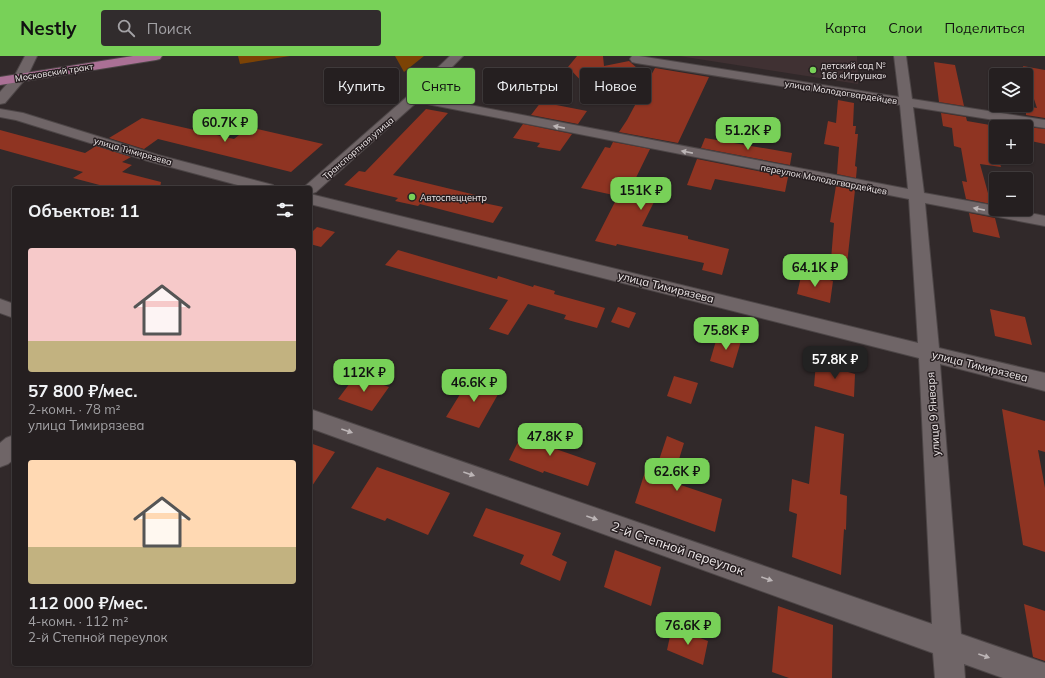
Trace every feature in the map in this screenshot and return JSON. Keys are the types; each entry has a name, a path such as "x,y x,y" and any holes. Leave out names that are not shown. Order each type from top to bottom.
{"main road":[{"name":"Московский тракт","path":"0,72 98,56"},
{"name":"Московский тракт","path":"0,81 26,67 156,56"}],"street":[{"name":"Транспортная улица","path":"445,68 457,56"},
{"name":"улица 9 Января","path":"900,56 907,103 929,353 950,678"},
{"name":"улица Молодогвардейцев","path":"636,59 1045,124"},
{"path":"0,100 26,67"},
{"name":"Транспортная улица","path":"312,187 407,104"},
{"name":"переулок Молодогвардейцев","path":"445,104 1045,221"},
{"name":"улица Тимирязева","path":"0,113 18,116 153,158 259,186"},
{"name":"улица Тимирязева","path":"312,199 1045,382"},
{"path":"0,306 12,310"},
{"name":"2-й Степной переулок","path":"312,419 1045,678"},
{"path":"0,457 12,447"}],"shaded area":[{"path":"238,56 290,56 240,64"},
{"path":"395,56 424,56 407,68 404,72"},
{"name":"детский сад № 166 «Игрушка»","path":"679,56 857,56 858,84"}],"building":[{"path":"577,56 603,56 604,66 629,61 637,68 580,68 580,80 572,71 572,68 568,67"},
{"path":"934,62 955,65 964,106 939,102"},
{"path":"1023,66 1045,70 1045,118 1026,115 1026,112 1033,112 1033,107 1037,108 1033,96 1033,68 1024,68"},
{"path":"655,68 709,77 678,143 619,132 636,104 651,104 651,75"},
{"path":"838,100 854,103 853,126 856,126 855,134 858,134 855,166 857,167 856,178 837,174 839,147 824,144 828,121 836,123"},
{"path":"539,104 551,104 587,111 578,124 531,115"},
{"path":"426,109 448,113 393,175 488,198 484,203 503,207 493,223 420,204 418,206 395,201 398,198 344,185 359,171 365,172"},
{"path":"941,113 966,117 967,121 989,125 989,164 1000,164 1001,167 980,164 989,197 989,204 966,199 962,181 967,182 961,148 954,146 952,128 943,126"},
{"path":"142,118 234,139 249,127 323,144 291,172 158,139 144,149 109,138"},
{"path":"523,124 572,134 560,151 537,147 540,143 513,138"},
{"path":"1033,128 1045,129 1045,144 1033,141"},
{"path":"0,130 85,153 96,146 131,157 122,162 132,165 122,172 161,182 160,186 103,186 73,178 83,172 0,149"},
{"path":"705,138 792,153 790,165 701,148"},
{"path":"613,142 650,149 631,188 658,194 642,226 688,236 688,239 729,249 722,275 702,270 704,263 617,244 616,246 595,241 618,196 581,188 605,147 610,148"},
{"path":"697,159 788,177 785,192 715,179 711,190 687,185"},
{"path":"836,186 855,190 847,264 831,260 834,223 830,222"},
{"path":"969,213 995,218 1000,238 973,232"},
{"path":"317,227 335,232 321,247 312,245 312,232"},
{"path":"398,250 497,279 498,276 533,287 534,285 555,291 554,294 605,308 597,328 564,319 566,315 528,304 508,335 489,329 508,300 385,265"},
{"path":"802,272 833,281 830,303 797,294"},
{"path":"618,307 636,313 629,328 611,322"},
{"path":"990,309 1025,317 1032,345 995,336"},
{"path":"718,334 741,341 733,368 710,361"},
{"path":"816,363 855,374 854,397 814,386"},
{"path":"356,375 389,387 372,411 338,399"},
{"path":"674,376 698,383 691,404 667,396"},
{"path":"470,378 501,389 479,428 446,417"},
{"path":"1002,409 1045,421 1045,452 1038,450 1045,488 1045,552 1023,545"},
{"path":"526,426 558,437 553,448 596,463 588,486 544,471 543,473 509,460"},
{"path":"815,426 844,434 840,494 847,496 846,530 844,529 841,575 792,557 797,514 789,511 792,479 809,484"},
{"path":"667,436 684,443 672,482 722,499 715,532 635,503 645,472 654,475"},
{"path":"312,444 335,452 312,486"},
{"path":"377,467 450,493 428,535 387,518 385,521 351,508"},
{"path":"486,508 561,533 552,555 567,562 560,581 520,564 524,555 473,536"},
{"path":"615,550 661,567 651,606 604,587"},
{"path":"1024,604 1045,611 1045,661 1033,657"},
{"path":"778,606 833,625 832,678 789,678 772,672"},
{"path":"672,627 708,641 703,665 667,650"}],"place":[{"name":"детский сад № 166 «Игрушка»","path":"813,70"},
{"name":"Автоспеццентр","path":"412,197"}]}
